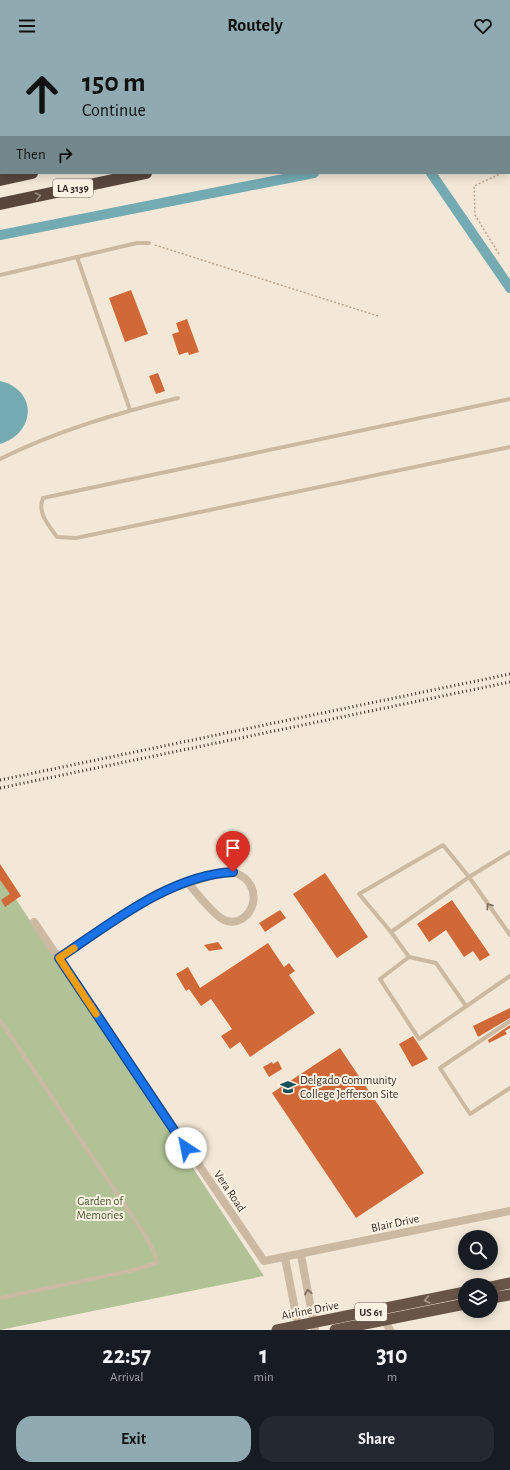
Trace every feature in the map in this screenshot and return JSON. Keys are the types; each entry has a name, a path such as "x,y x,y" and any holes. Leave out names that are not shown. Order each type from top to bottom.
{"highway":[{"path":"0,180 27,174"},
{"name":"LA 3139","path":"0,204 141,174"},
{"path":"498,1286 510,1283"},
{"name":"Airline Drive","path":"335,1330 458,1294"},
{"path":"498,1297 510,1294"},
{"name":"Airline Drive","path":"277,1330 315,1326 458,1305"}],"street":[{"path":"34,922 59,958 158,893 188,883 221,873 233,872 243,875 250,883 254,891 253,903 250,912 238,922 226,921 218,916 188,883"},
{"name":"Vera Road","path":"59,958 264,1261 285,1258"},
{"name":"Blair Drive","path":"285,1258 510,1211"},
{"path":"301,1255 315,1326"},
{"path":"285,1258 299,1328"},
{"path":"382,1315 390,1330"}],"lane":[{"path":"0,275 137,243 150,243"},
{"path":"77,257 130,410"},
{"path":"0,459 44,439 130,410 178,398"},
{"path":"510,399 44,498 40,506 43,517 57,537 76,538 510,447"},
{"path":"466,1006 436,963 409,957 391,932 359,894 443,845 469,876 510,935"},
{"path":"391,932 469,876 510,852"},
{"path":"409,957 380,979 419,1039 510,976"},
{"path":"0,1020 145,1236 154,1252 157,1263 130,1271 0,1298"},
{"path":"510,1021 440,1068 470,1114 510,1088"}],"path":[{"path":"499,254 474,215 474,186 500,174"},
{"path":"150,243 378,316"}],"green space":[{"name":"Garden of Memories","path":"0,875 264,1276 0,1330"}],"water":[{"path":"0,381 12,386 21,393 26,402 28,412 26,422 21,431 12,439 0,444"}],"building":[{"path":"131,290 148,334 125,342 109,298"},
{"path":"187,319 199,352 189,355 188,352 179,355 172,334 179,332 176,323"},
{"path":"158,373 165,391 156,394 149,376"},
{"path":"0,864 21,896 5,907 1,900 10,894 0,880"},
{"path":"325,873 368,937 337,958 293,894"},
{"path":"452,900 490,955 480,961 473,951 464,957 446,930 429,942 417,924"},
{"path":"280,910 286,918 265,932 259,923"},
{"path":"218,942 223,949 209,951 204,945"},
{"path":"268,943 284,967 289,963 295,971 289,975 315,1013 250,1057 240,1042 230,1049 221,1036 232,1029 211,999 201,1006 189,989 186,991 176,974 188,967 200,988"},
{"path":"510,1008 510,1018 478,1037 473,1026"},
{"path":"510,1025 510,1028 505,1031 507,1034 489,1043 488,1040"},
{"path":"413,1036 428,1059 412,1067 399,1044"},
{"path":"340,1048 424,1173 356,1218 272,1093"},
{"path":"278,1061 282,1069 269,1077 263,1067 272,1062 273,1064"}],"waterway":[{"path":"0,235 309,174"},
{"path":"432,174 510,288"}],"railway":[{"path":"0,780 510,674"},
{"path":"0,788 510,682"}],"slow traffic":[{"path":"74,948 59,958 96,1014"}],"place":[{"name":"Delgado Community College Jefferson Site","path":"288,1087"}],"route":[{"path":"186,1148 59,958 158,893 221,873 233,872"}]}
